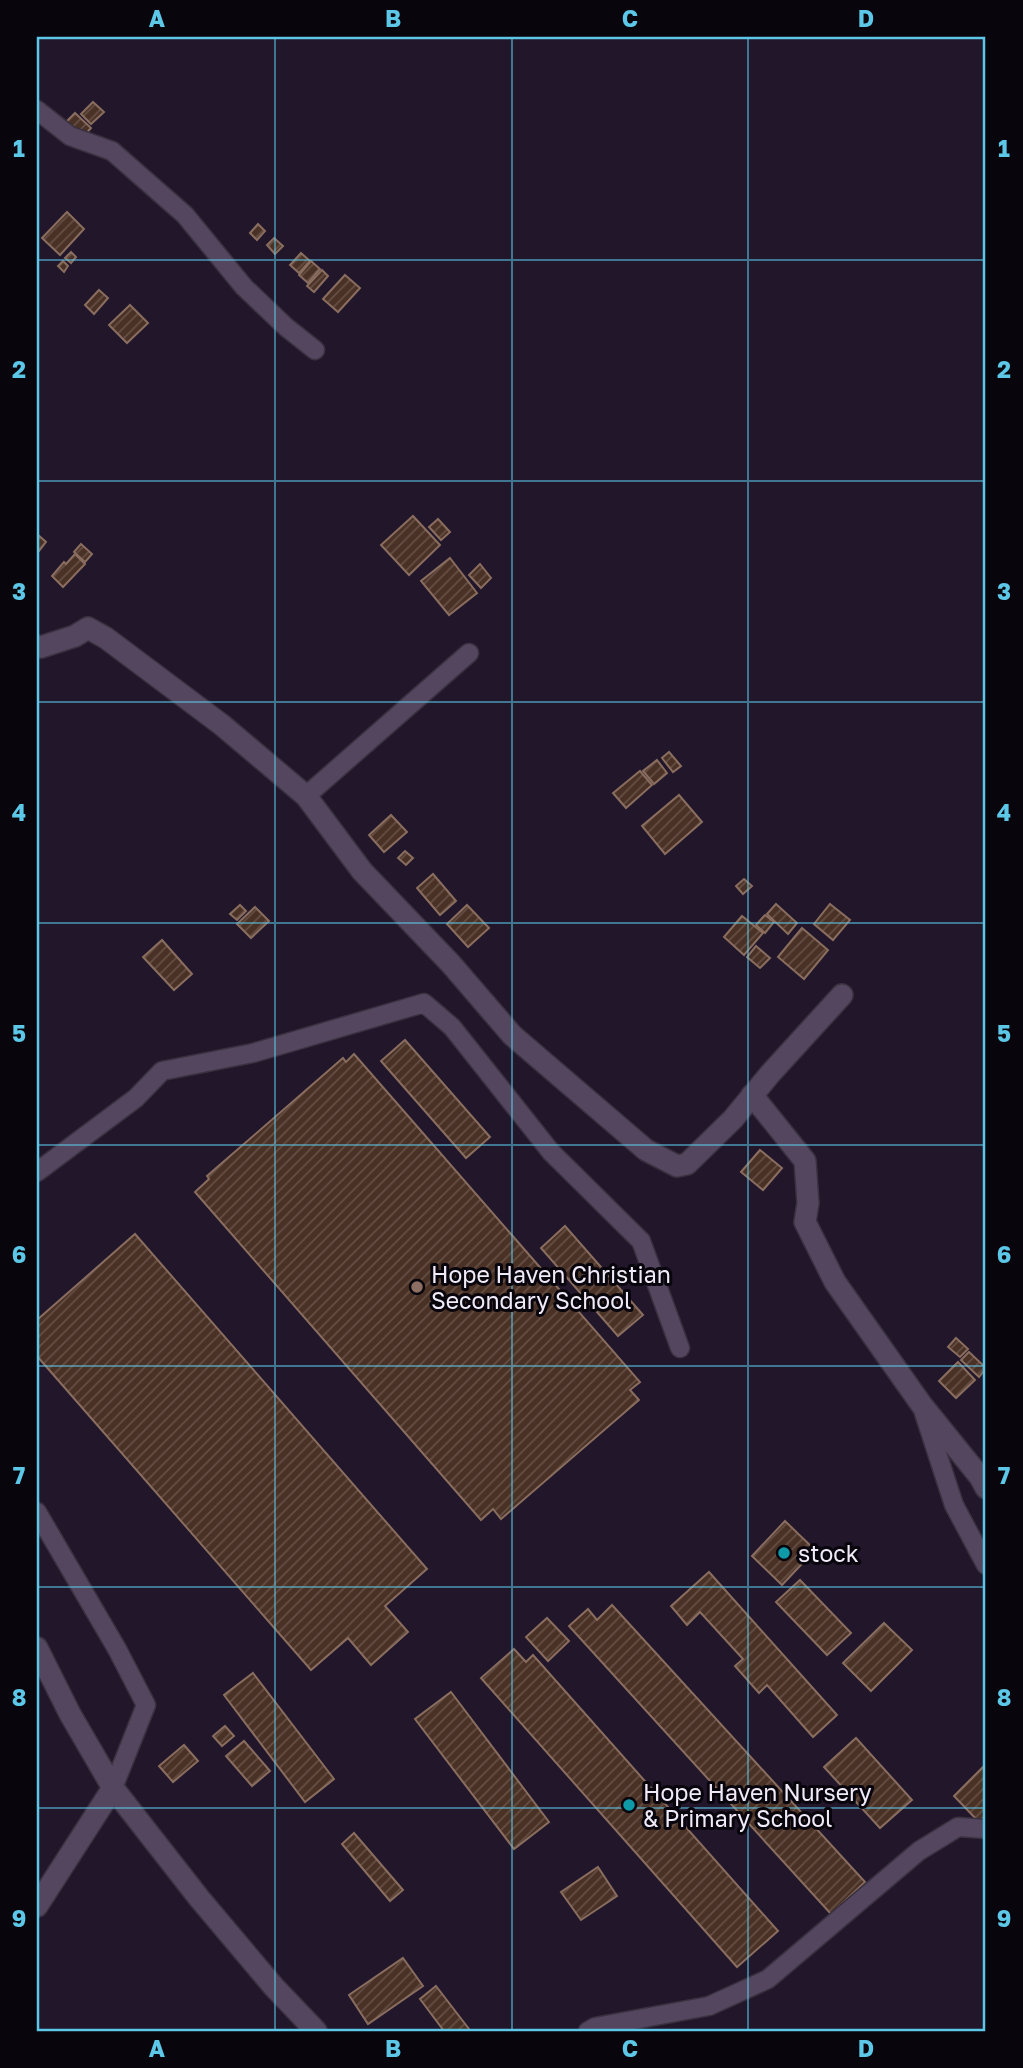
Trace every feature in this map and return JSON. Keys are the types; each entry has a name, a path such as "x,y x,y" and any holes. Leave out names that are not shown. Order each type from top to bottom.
{"street":[{"path":"37,646 75,636 88,628 106,638 222,725 306,796 362,871 451,964 512,1035 646,1150 677,1166 687,1164 733,1119 842,995"},
{"path":"752,1095 804,1161 808,1203 805,1222 835,1282 921,1404 984,1479"},
{"path":"37,1648 70,1714 113,1788 199,1898 274,1987 316,2031"},
{"path":"37,1906 113,1788"}],"lane":[{"path":"37,110 70,136 112,151 185,215 244,287 315,350"},
{"path":"306,796 469,653"},
{"path":"37,1172 136,1097 162,1071 253,1053 424,1003 452,1027 551,1152 641,1241 680,1348"},
{"path":"921,1404 954,1505 986,1565"},
{"path":"37,1512 117,1648 146,1705 113,1788"},
{"path":"588,2031 595,2026 709,2007 768,1979 919,1851 958,1827 986,1829"}],"building":[{"path":"93,102 104,112 91,124 81,114"},
{"path":"75,113 91,128 82,138 66,122"},
{"path":"67,212 84,229 60,255 42,238"},
{"path":"258,224 265,231 257,240 250,233"},
{"path":"274,238 283,246 275,254 267,245"},
{"path":"71,252 76,257 71,263 65,258"},
{"path":"301,253 310,261 299,273 290,265"},
{"path":"63,261 68,266 64,272 58,266"},
{"path":"311,261 320,269 308,283 299,275"},
{"path":"322,270 328,276 314,292 307,286"},
{"path":"345,275 360,288 338,312 323,299"},
{"path":"99,290 108,298 94,314 85,305"},
{"path":"130,305 148,323 127,343 109,325"},
{"path":"413,516 440,545 409,575 381,545"},
{"path":"438,519 450,532 441,540 429,527"},
{"path":"37,534 46,542 39,551 37,549"},
{"path":"81,544 92,554 85,562 74,552"},
{"path":"75,554 85,564 63,587 52,576"},
{"path":"450,558 477,593 449,615 421,581"},
{"path":"480,564 491,578 481,588 469,575"},
{"path":"669,752 681,766 673,772 662,758"},
{"path":"657,760 667,773 654,784 643,771"},
{"path":"640,771 652,785 626,808 613,793"},
{"path":"679,795 702,822 665,854 642,826"},
{"path":"391,815 407,832 384,852 369,835"},
{"path":"405,851 413,858 406,865 398,858"},
{"path":"433,874 456,901 440,915 417,888"},
{"path":"744,879 752,886 743,894 736,886"},
{"path":"776,904 797,923 788,934 767,914"},
{"path":"830,904 850,920 833,940 814,924"},
{"path":"240,905 246,911 237,920 230,914"},
{"path":"467,905 489,928 468,947 447,924"},
{"path":"255,907 269,921 251,938 237,924"},
{"path":"765,915 774,922 765,933 756,925"},
{"path":"742,916 763,933 744,955 724,937"},
{"path":"802,928 828,950 804,979 778,957"},
{"path":"162,940 192,974 174,990 143,957"},
{"path":"756,946 770,958 760,968 747,957"},
{"path":"405,1040 490,1137 466,1158 381,1061"},
{"name":"Hope Haven Christian Secondary School","path":"354,1054 640,1382 630,1390 639,1400 501,1519 493,1509 481,1520 195,1192 209,1179 207,1176 343,1058 346,1062"},
{"path":"760,1150 782,1168 763,1190 741,1172"},
{"path":"565,1226 643,1315 618,1336 541,1248"},
{"path":"135,1234 427,1569 385,1606 408,1632 371,1665 348,1638 311,1670 37,1356 37,1320"},
{"path":"956,1338 968,1349 960,1357 948,1347"},
{"path":"969,1352 986,1368 979,1377 961,1360"},
{"path":"958,1362 975,1380 956,1398 939,1381"},
{"name":"stock","path":"785,1521 815,1550 782,1585 752,1556"},
{"path":"709,1572 837,1715 813,1737 767,1685 759,1693 735,1666 743,1659 700,1612 687,1625 671,1606"},
{"path":"800,1580 851,1633 827,1655 776,1602"},
{"name":"Hope Haven Nursery & Primary School","path":"612,1605 865,1882 831,1914 569,1626 588,1609 597,1620"},
{"path":"547,1618 569,1641 548,1661 526,1637"},
{"path":"884,1623 912,1650 871,1691 843,1663"},
{"name":"Hope Haven Nursery & Primary School","path":"514,1649 526,1662 533,1655 778,1931 737,1967 481,1678"},
{"path":"253,1673 334,1779 305,1802 224,1695"},
{"path":"451,1692 549,1822 514,1849 415,1719"},
{"path":"225,1726 234,1736 222,1746 213,1736"},
{"path":"856,1738 912,1800 880,1828 824,1767"},
{"path":"244,1741 270,1771 252,1786 226,1756"},
{"path":"184,1745 198,1761 173,1782 159,1766"},
{"path":"986,1764 986,1815 979,1822 954,1796"},
{"path":"354,1833 403,1890 390,1901 342,1844"},
{"name":"Hope Haven Nursery & Primary School","path":"598,1867 617,1896 581,1920 561,1892"},
{"path":"403,1958 423,1986 368,2024 349,1995"},
{"path":"436,1986 469,2029 444,2031 420,1999"}],"place":[{"name":"Hope Haven Christian Secondary School","path":"417,1287"},
{"name":"stock","path":"784,1553"},
{"name":"Hope Haven Nursery & Primary School","path":"629,1805"}]}
